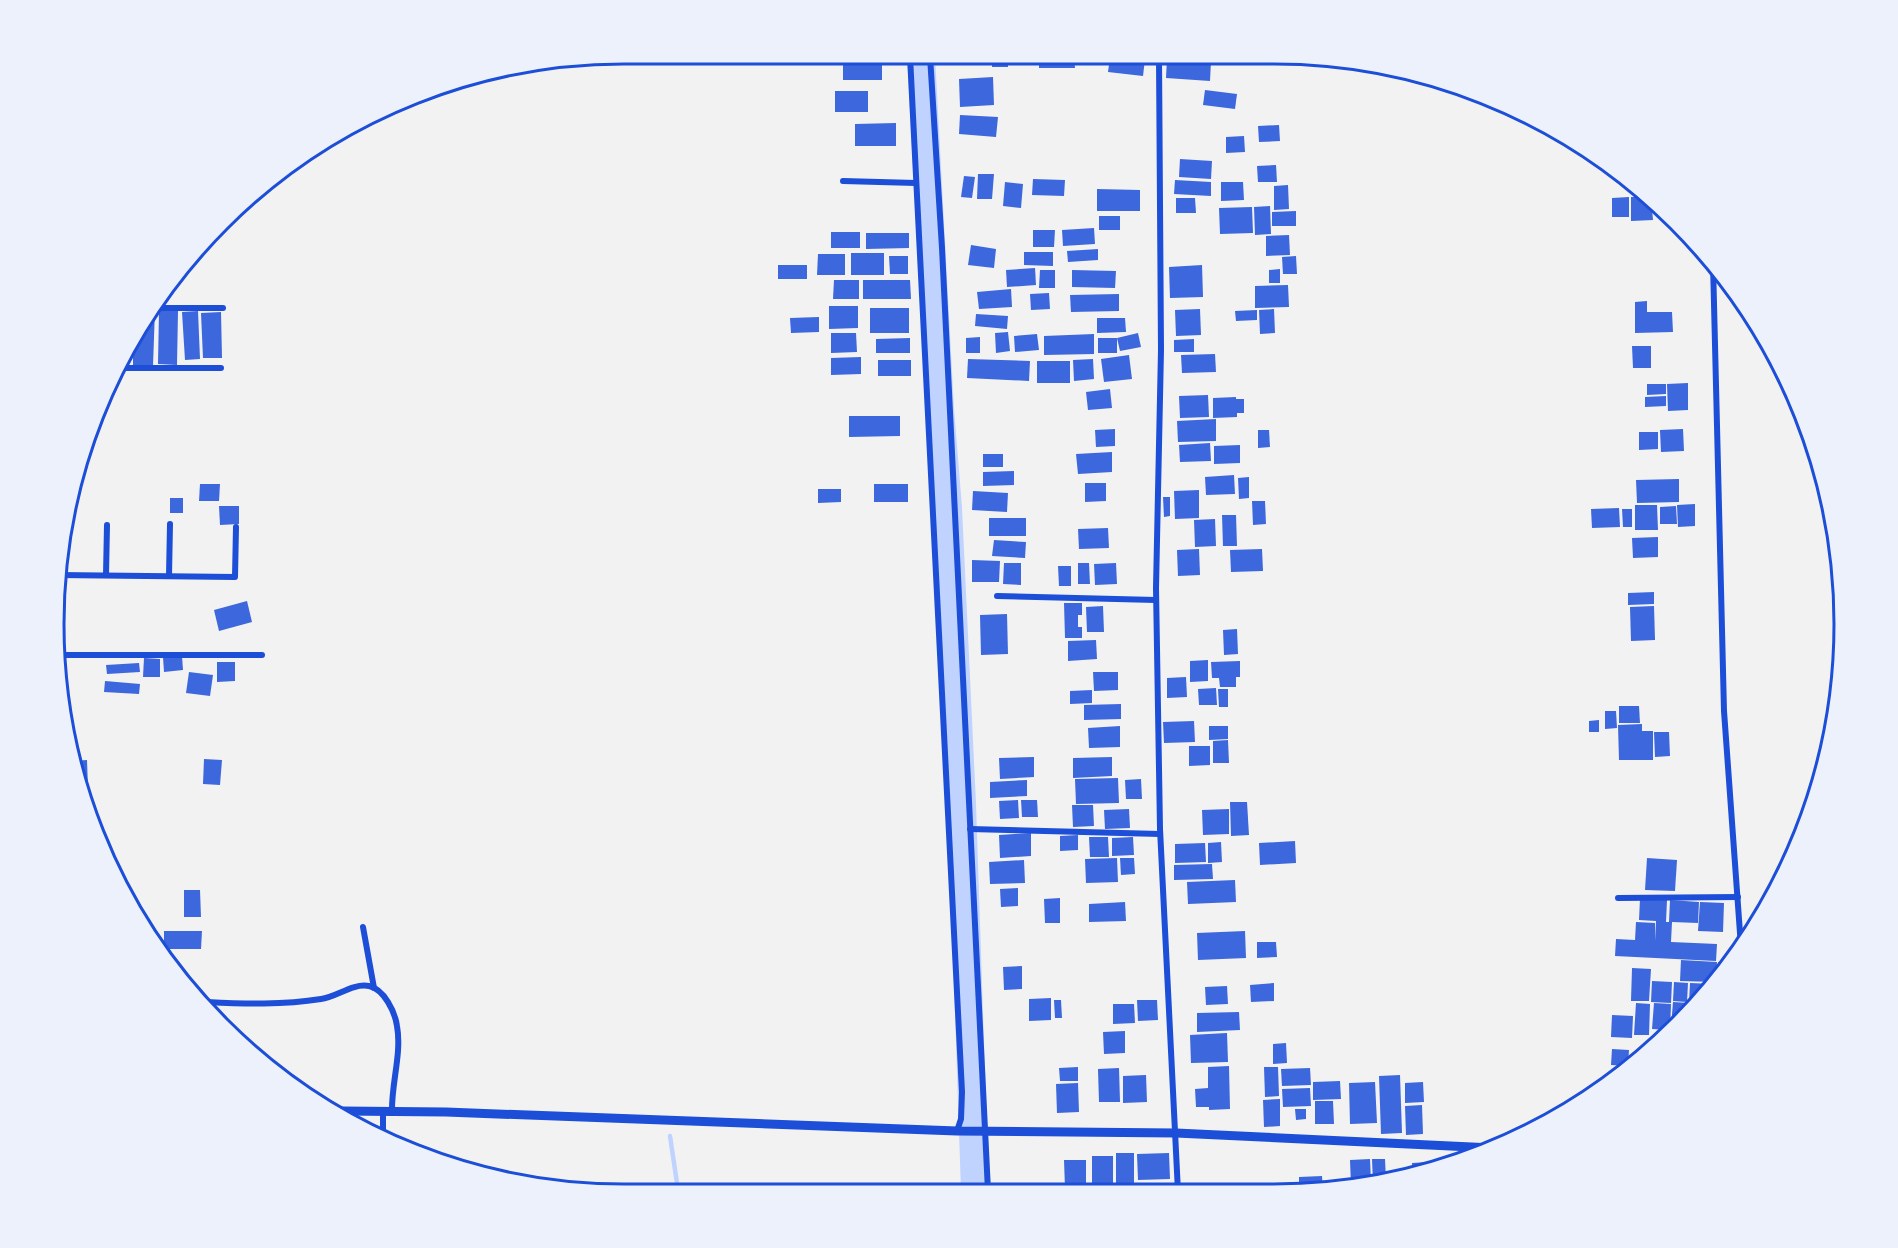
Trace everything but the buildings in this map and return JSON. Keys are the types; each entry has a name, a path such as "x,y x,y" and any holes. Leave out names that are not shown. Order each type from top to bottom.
{"street":[{"path":"910,64 962,1092 960,1131"},
{"path":"930,64 942,248 983,1132 987,1184"},
{"path":"1160,64 1161,350 1156,600 1160,834 1178,1184"},
{"path":"843,182 916,183"},
{"path":"1713,277 1724,711 1740,933"},
{"path":"162,308 223,308"},
{"path":"127,368 221,368"},
{"path":"169,576 170,524"},
{"path":"106,575 107,525"},
{"path":"67,575 236,577 236,527"},
{"path":"997,596 1156,600"},
{"path":"66,655 262,655"},
{"path":"970,829 1160,834"},
{"path":"1618,898 1738,897"},
{"path":"363,927 374,988"},
{"path":"211,1002 293,1003 325,999 351,988 367,986 374,988 387,1001 394,1013 397,1026 398,1045 390,1112 385,1130"},
{"path":"348,1111 446,1112 983,1132 1176,1133 1472,1147"}],"waterway":[{"path":"921,64 940,409 948,508 962,804 975,1184"},
{"path":"670,1136 677,1184"}]}
